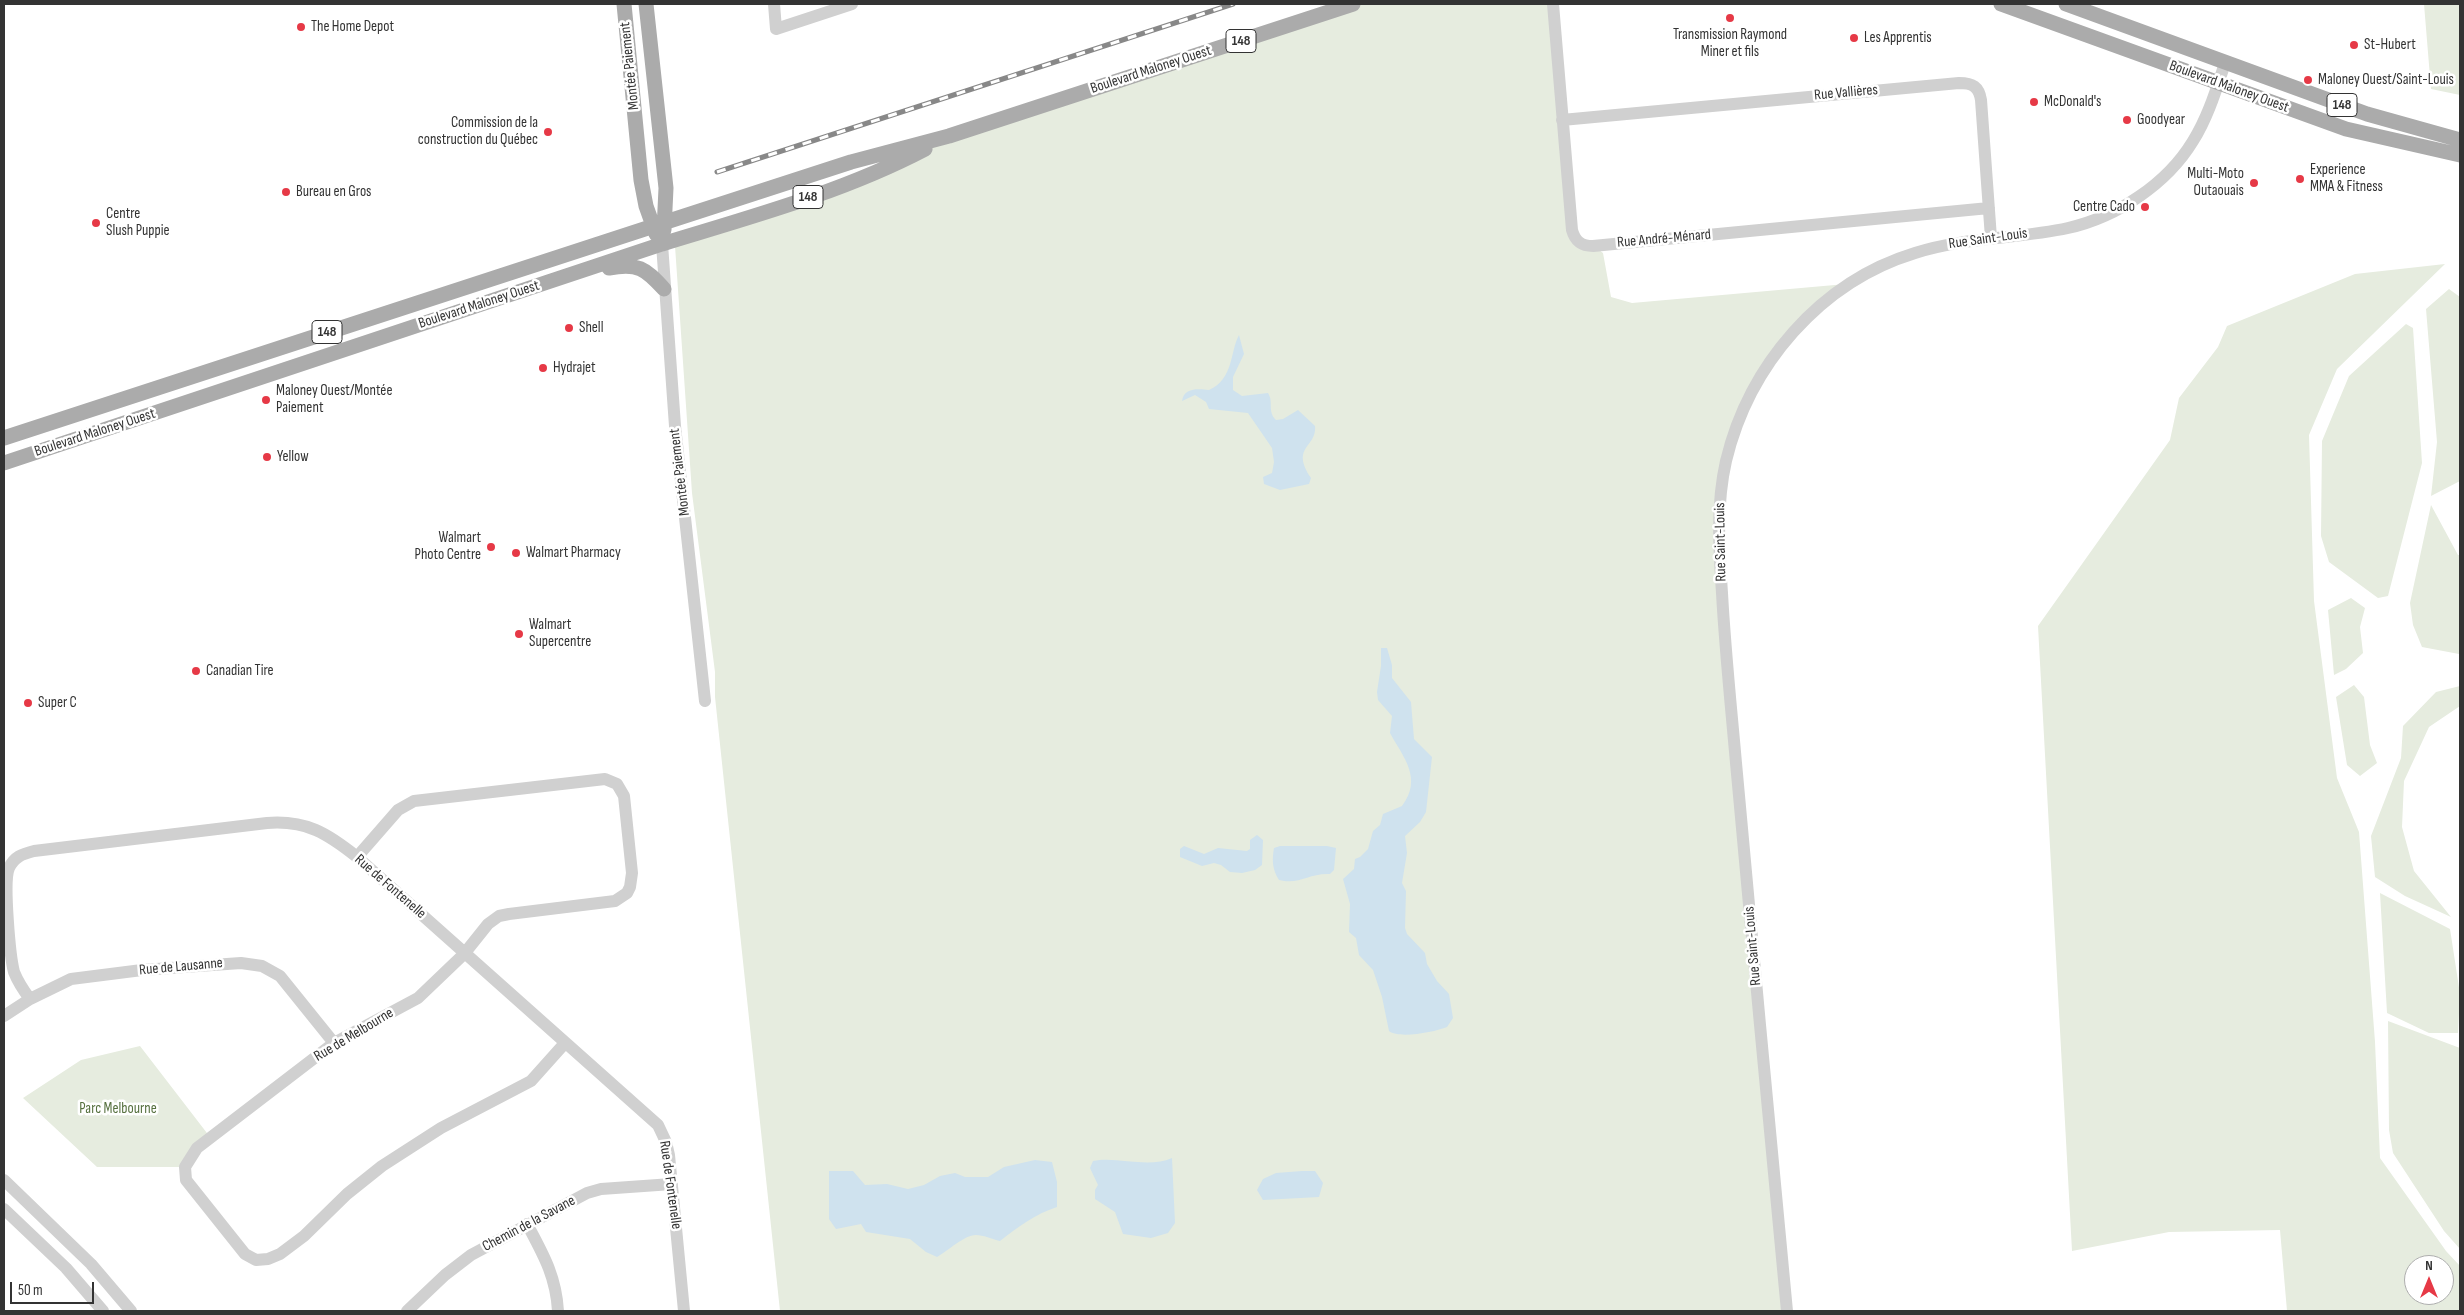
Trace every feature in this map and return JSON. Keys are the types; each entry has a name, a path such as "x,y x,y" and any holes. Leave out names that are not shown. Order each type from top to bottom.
{"main road":[{"name":"Montée Paiement","path":"624,4 642,180 652,227 662,244"},
{"name":"Montée Paiement","path":"646,4 666,188 666,222 662,244"},
{"name":"Boulevard Maloney Ouest","path":"4,438 850,162 949,136 1353,4"},
{"name":"Boulevard Maloney Ouest","path":"2001,4 2346,129 2460,155"},
{"name":"Boulevard Maloney Ouest","path":"2066,4 2366,114 2460,140"},
{"name":"Boulevard Maloney Ouest","path":"4,462 821,192 900,161 949,136"},
{"path":"568,275 632,266 648,272 664,289"}],"street":[{"path":"774,4 776,29 852,4"},
{"name":"Rue André-Ménard","path":"1553,4 1572,230 1577,241 1587,246 1989,208"},
{"name":"Rue Saint-Louis","path":"1787,1311 1724,634 1719,531 1723,476 1738,426 1756,385 1792,332 1819,305 1846,284 1898,258 1936,247 2068,228 2099,218 2133,200 2169,172 2191,144 2210,108 2225,63"},
{"name":"Rue Vallières","path":"1562,120 1967,83 1974,85 1980,95 1991,238"},
{"name":"Montée Paiement","path":"662,244 674,426 705,701"},
{"name":"Rue de Melbourne","path":"357,857 398,810 414,801 594,778 605,779 617,784 624,796 632,873 627,893 621,898 607,903 499,916 488,924 464,954 418,998 334,1043 210,1136 188,1160 185,1174 190,1187 240,1249 250,1258 268,1259 280,1254 304,1236 347,1194 382,1166 441,1128 531,1081 565,1044"},
{"name":"Rue de Fontenelle","path":"30,999 14,972 6,886 8,870 16,857 24,853 279,822 303,825 315,829 338,842 357,857 658,1125 666,1142 672,1184 684,1311"},
{"name":"Rue de Lausanne","path":"4,1016 30,999 61,983 80,977 230,963 252,964 272,971 288,983 334,1043"},
{"path":"4,1180 91,1264 131,1311"},
{"name":"Chemin de la Savane","path":"407,1311 456,1265 527,1224 587,1193 601,1190 672,1184"},
{"path":"4,1209 66,1268 103,1311"},
{"path":"527,1224 552,1271 557,1290 558,1311"}],"green space":[{"path":"1353,4 1553,4 1572,230 1603,253 1611,297 1632,303 1846,284 1804,319 1743,412 1719,511 1787,1311 780,1311 715,697 715,672 692,493 675,246 949,136"},
{"path":"2424,4 2460,4 2460,95 2431,89"},
{"path":"2445,264 2337,369 2309,435 2314,601 2337,778 2359,832 2375,1042 2380,1158 2450,1255 2404,1255 2404,1305 2454,1305 2454,1260 2460,1266 2460,1311 2287,1311 2280,1230 2169,1232 2072,1251 2038,626 2170,440 2179,398 2218,347 2227,326 2355,274"},
{"path":"2449,289 2460,297 2460,481 2431,496 2437,442 2426,309"},
{"path":"2406,324 2413,328 2422,463 2388,596 2378,598 2329,562 2321,536 2322,441 2349,376"},
{"path":"2431,505 2458,555 2460,555 2459,654 2422,647 2413,625 2410,603"},
{"path":"2351,598 2365,608 2360,627 2363,653 2346,669 2334,675 2328,610"},
{"path":"2354,685 2364,697 2370,745 2377,763 2360,776 2347,765 2336,697"},
{"path":"2460,686 2460,706 2429,727 2404,781 2402,827 2414,871 2451,917 2405,896 2375,877 2371,836 2401,758 2403,726 2436,692"},
{"path":"2380,893 2450,929 2460,994 2458,1033 2429,1033 2387,1013"},
{"path":"2388,1021 2460,1048 2460,1249 2444,1231 2393,1153 2389,1130"},
{"name":"Parc Melbourne","path":"140,1046 210,1137 185,1167 97,1167 23,1098 81,1060"}],"water":[{"path":"1239,335 1244,354 1233,377 1233,390 1242,396 1268,393 1271,400 1273,417 1276,420 1283,419 1298,410 1315,426 1315,433 1306,448 1303,459 1311,478 1309,484 1280,490 1264,484 1263,477 1272,473 1274,462 1272,448 1248,413 1209,409 1206,402 1195,395 1182,401 1183,396 1189,391 1197,389 1209,390 1223,379"},
{"path":"1381,648 1387,648 1392,665 1392,678 1411,702 1414,739 1432,757 1426,812 1420,822 1405,836 1407,853 1402,883 1406,891 1405,928 1407,934 1425,953 1427,964 1437,981 1449,994 1453,1018 1447,1027 1409,1035 1389,1031 1382,997 1373,970 1359,955 1356,938 1349,932 1350,904 1343,879 1354,869 1355,859 1368,849 1373,831 1380,825 1383,814 1402,806 1411,786 1409,768 1390,733 1392,716 1378,700"},
{"path":"1257,835 1263,840 1262,865 1255,870 1242,873 1230,872 1221,865 1214,863 1202,866 1180,857 1180,849 1184,846 1204,854 1218,848 1247,851 1250,849 1250,840"},
{"path":"1280,846 1327,846 1336,848 1334,870 1330,874 1316,875 1299,880 1279,880 1274,868 1273,857 1274,848"},
{"path":"1172,1158 1175,1223 1168,1233 1151,1238 1123,1234 1115,1212 1095,1199 1095,1190 1098,1185 1090,1168 1093,1161 1153,1162"},
{"path":"1035,1160 1052,1162 1057,1182 1057,1207 1034,1217 1000,1241 982,1236 971,1236 961,1240 937,1257 926,1252 910,1239 866,1232 861,1224 836,1229 829,1219 829,1171 853,1171 865,1185 887,1184 908,1189 924,1185 940,1176 955,1173 965,1177 988,1177 1004,1167"},
{"path":"1315,1171 1323,1183 1319,1197 1263,1200 1257,1190 1263,1179 1276,1173"}],"railway":[{"path":"717,172 1233,4"}],"place":[{"name":"Transmission Raymond Miner et fils","path":"1730,18"},
{"name":"The Home Depot","path":"301,27"},
{"name":"Les Apprentis","path":"1854,38"},
{"name":"St-Hubert","path":"2354,45"},
{"name":"Maloney Ouest/Saint-Louis","path":"2308,80"},
{"name":"McDonald's","path":"2034,102"},
{"name":"Goodyear","path":"2127,120"},
{"name":"Commission de la construction du Québec","path":"548,132"},
{"name":"Experience MMA & Fitness","path":"2300,179"},
{"name":"Multi-Moto Outaouais","path":"2254,183"},
{"name":"Bureau en Gros","path":"286,192"},
{"name":"Centre Cado","path":"2145,207"},
{"name":"Centre Slush Puppie","path":"96,223"},
{"name":"Shell","path":"569,328"},
{"name":"Hydrajet","path":"543,368"},
{"name":"Maloney Ouest/Montée Paiement","path":"266,400"},
{"name":"Yellow","path":"267,457"},
{"name":"Walmart Photo Centre","path":"491,547"},
{"name":"Walmart Pharmacy","path":"516,553"},
{"name":"Walmart Supercentre","path":"519,634"},
{"name":"Canadian Tire","path":"196,671"},
{"name":"Super C","path":"28,703"}]}
